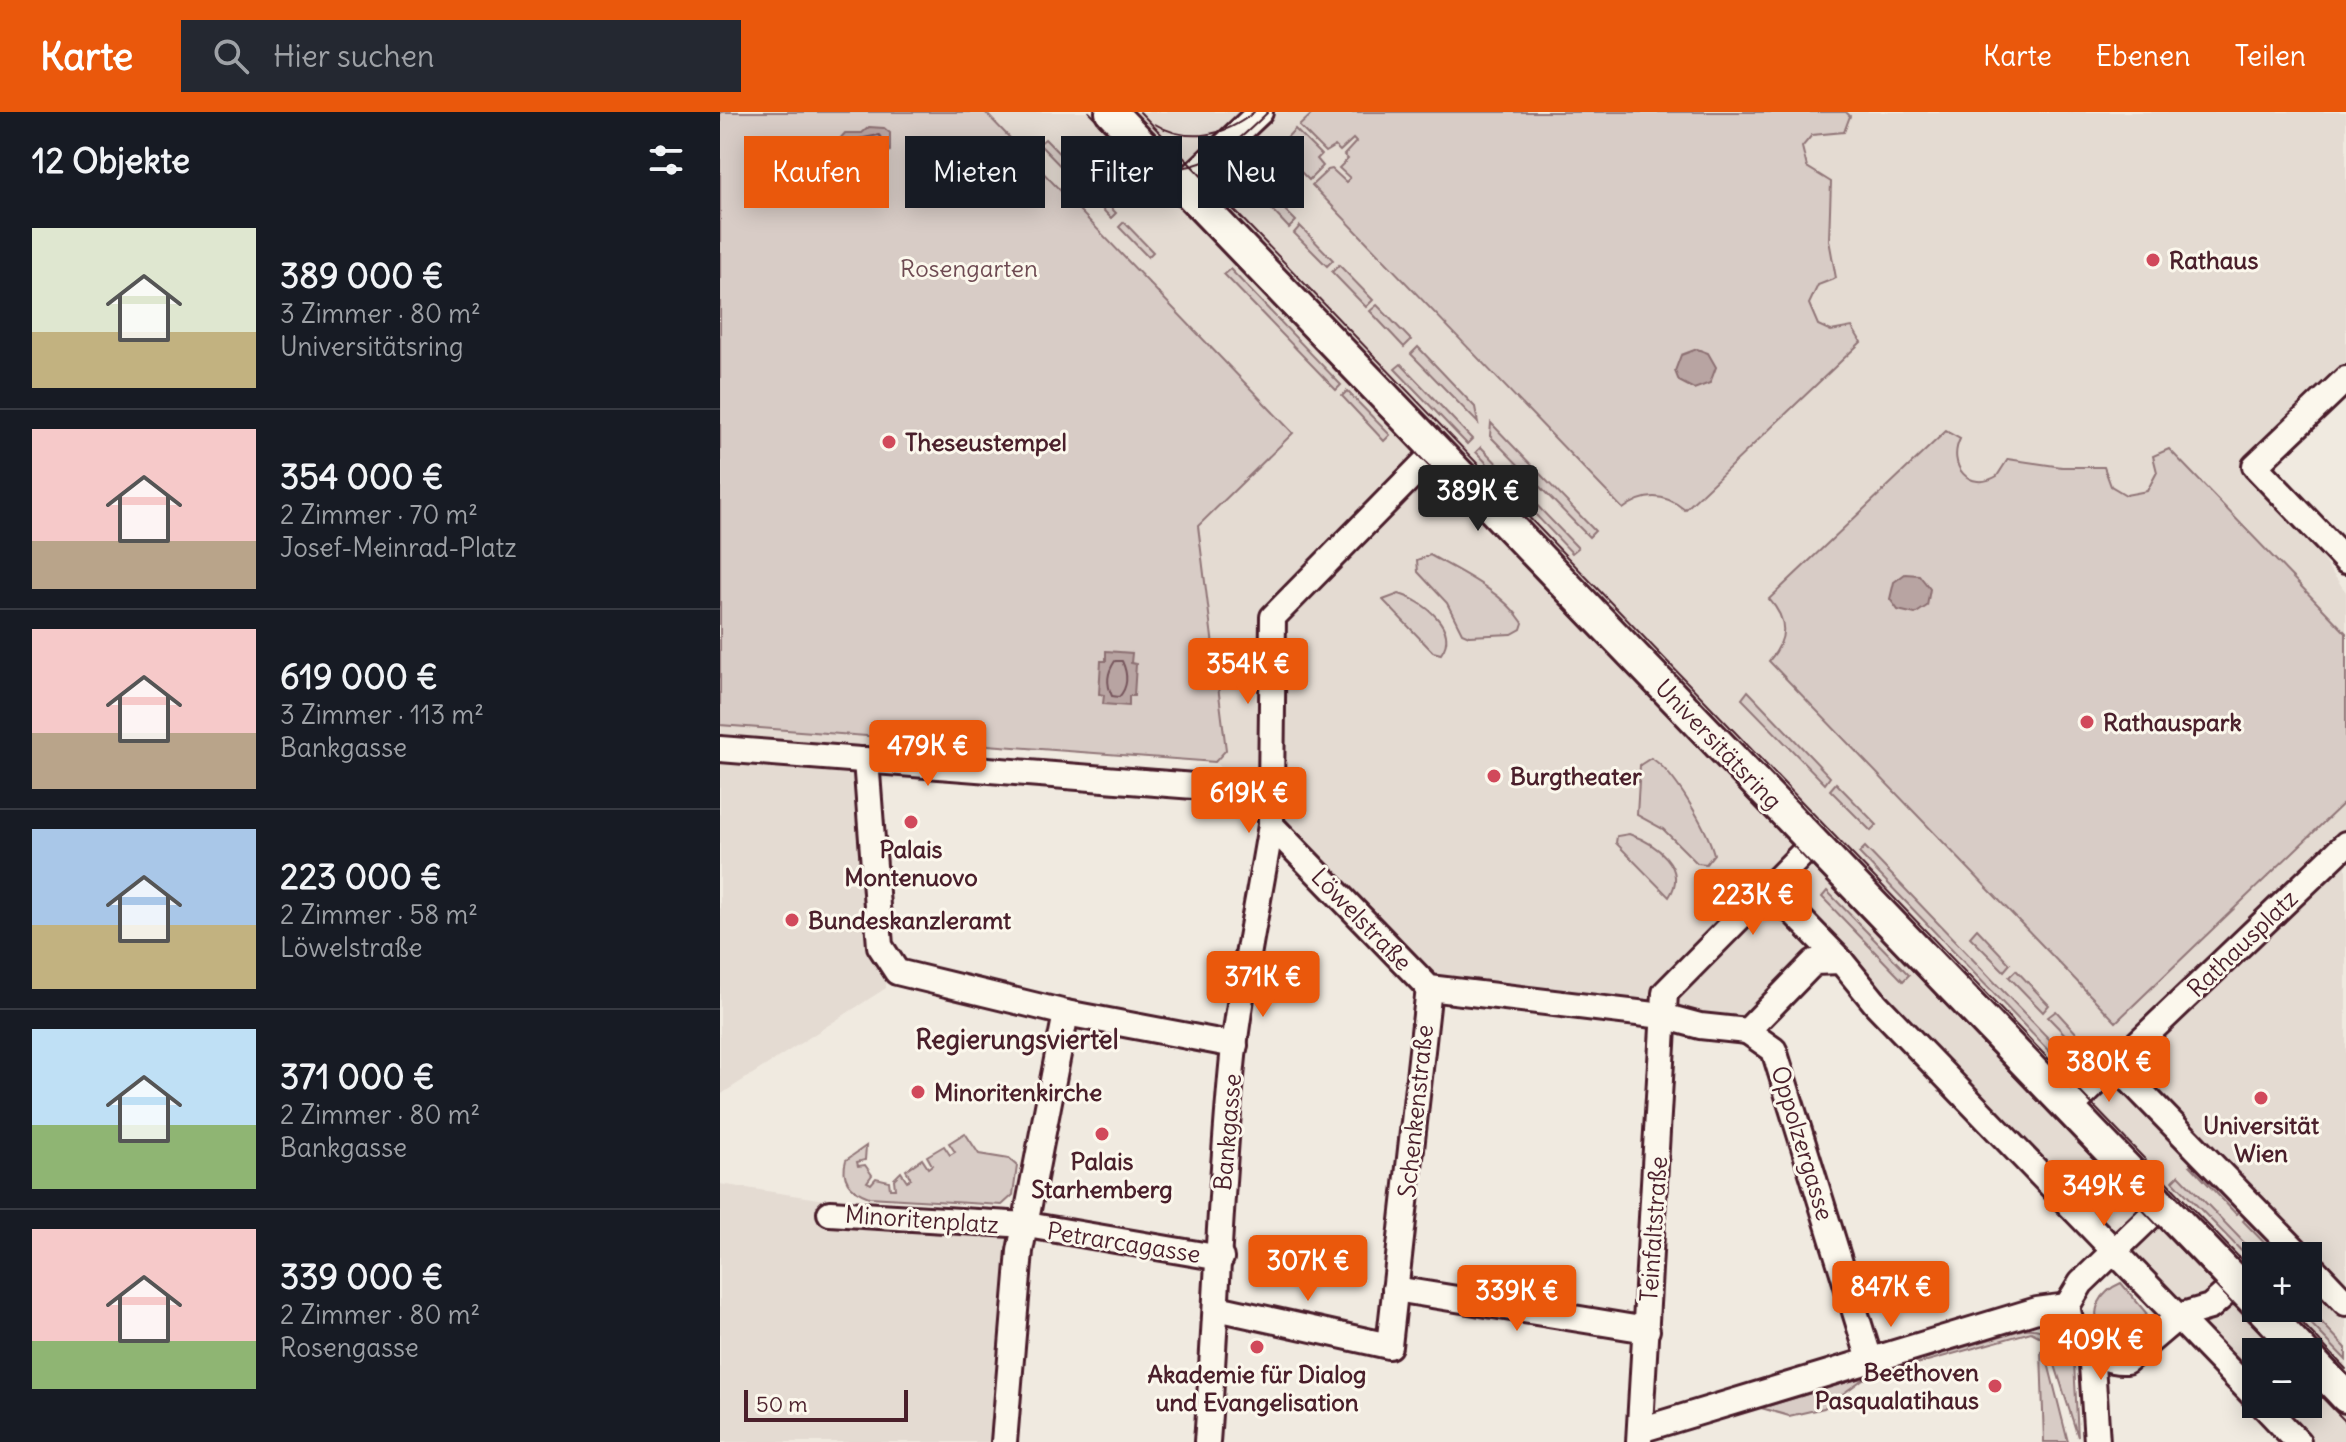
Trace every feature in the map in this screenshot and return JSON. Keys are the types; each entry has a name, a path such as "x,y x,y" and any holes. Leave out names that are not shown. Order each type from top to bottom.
{"main road":[{"name":"Universitätsring","path":"1111,112 1134,136"},
{"name":"Universitätsring","path":"1182,186 2242,1289"},
{"path":"2274,1322 2290,1338"},
{"path":"2322,1372 2346,1397"}],"street":[{"path":"1182,186 1260,112"},
{"path":"2346,379 2255,466 2346,561"},
{"path":"1271,825 1273,617 1436,451"},
{"path":"720,749 1271,792"},
{"path":"866,760 880,946 897,972 1066,1013 1235,1045"},
{"name":"Löwelstraße","path":"1271,825 1429,988 1663,1016 1700,1026 1747,1031"},
{"name":"Bankgasse","path":"1207,1442 1221,1258 1218,1225 1235,1045 1271,825"},
{"path":"1663,1016 1665,993 1813,843"},
{"name":"Rathausplatz","path":"2070,1108 2346,844"},
{"path":"1768,886 1841,961 1876,1004 2242,1383"},
{"path":"1747,1031 1814,962 1841,961"},
{"name":"Schenkenstraße","path":"1217,1308 1389,1346 1429,988"},
{"name":"Minoritenplatz","path":"830,1213 1027,1225 1066,1013"},
{"name":"Teinfaltstraße","path":"1640,1436 1663,1016"},
{"name":"Oppolzergasse","path":"1747,1031 1774,1050 1870,1360"},
{"path":"2115,1065 2287,1242"},
{"path":"2162,1205 2081,1283 2067,1306 2073,1328 2091,1349 2105,1358 2126,1361 2179,1316 2242,1295"},
{"path":"1004,1442 1020,1251 1027,1225"},
{"name":"Petrarcagasse","path":"1027,1225 1221,1258"},
{"path":"2322,1278 2346,1303"},
{"path":"1395,1289 1647,1330"},
{"path":"1640,1436 1870,1360 2037,1310 2067,1306"},
{"path":"2091,1349 2097,1442"},
{"path":"2275,1418 2298,1442"}],"shaded area":[{"path":"720,112 2346,112 2346,374 2255,466 2346,592 2346,1442 2312,1442 2289,1418 2322,1418 2322,1338 2242,1338 2242,1370 1840,954 1760,1030 1429,988 1215,762 877,736 886,988 720,1095"},
{"path":"720,1184 1014,1229 998,1442 720,1442"}],"green space":[{"name":"Rosengarten","path":"720,112 985,112 1008,136 905,136 905,208 1045,208 1045,175 1061,191 1061,208 1077,208 1293,433 1198,526 1226,750 1215,762 720,725"},
{"path":"1314,112 1846,112 1850,116 1844,132 1812,135 1802,147 1807,167 1831,182 1829,240 1836,278 1818,285 1809,304 1818,325 1831,331 1852,327 1861,342 1685,510 1670,500 1654,497 1639,500 1623,509 1312,185 1332,169 1346,182 1350,178 1339,168 1348,159 1344,155 1356,142 1353,139 1340,151 1335,146 1325,152 1299,126"},
{"path":"1295,129 1302,136 1288,136"},
{"path":"1304,138 1321,155 1317,159 1323,166 1309,180 1304,175"},
{"path":"1045,139 1061,156 1061,167 1045,150"},
{"path":"1101,208 1111,208 1116,213 1111,218"},
{"path":"1270,208 1283,208 1296,221 1289,228"},
{"path":"1124,222 1153,252 1148,257 1119,227"},
{"path":"1300,226 1333,260 1327,266 1294,233"},
{"path":"1339,265 1373,300 1366,307 1332,272"},
{"path":"1230,269 1341,385 1336,390 1224,274"},
{"path":"1377,305 1411,340 1404,347 1370,311"},
{"path":"1418,347 1475,407 1478,423 1411,354"},
{"path":"1401,364 1472,439 1467,444 1395,369"},
{"path":"1347,391 1390,435 1384,441 1342,396"},
{"path":"1491,423 1595,531 1589,537 1490,436"},
{"name":"Rathauspark","path":"1946,431 1960,439 1956,458 1963,474 1970,479 1987,480 1997,476 2008,459 2062,467 2104,467 2111,486 2126,495 2147,491 2157,472 2153,456 2169,449 2346,633 2346,801 2116,1022 1769,661 1780,645 1783,630 1780,614 1769,599"},
{"path":"1481,447 1578,548 1572,553 1476,452"},
{"path":"1430,555 1505,602 1523,623 1521,629 1512,634 1469,636 1462,633 1447,603 1418,572 1417,560"},
{"path":"1399,594 1418,602 1436,616 1446,634 1446,644 1441,654 1433,652 1383,600"},
{"path":"1748,691 1830,777 1825,784 1742,699"},
{"path":"1651,758 1679,787 1704,830 1714,854 1706,864 1697,863 1663,829 1637,815 1640,765"},
{"path":"1836,783 1877,825 1871,831 1830,790"},
{"path":"1629,834 1649,843 1672,866 1675,876 1669,897 1616,843 1617,836"},
{"path":"1865,847 2073,1064 2067,1070 1859,853"},
{"path":"1827,891 1909,975 1903,981 1822,897"},
{"path":"1977,929 2010,964 2004,971 1970,937"},
{"path":"2016,970 2049,1005 2043,1012 2009,977"},
{"path":"2056,1011 2089,1047 2083,1053 2048,1017"},
{"path":"965,1133 979,1154 1009,1159 1017,1166 1013,1195 1002,1205 869,1197 857,1192 846,1179 846,1160 866,1146 865,1160 857,1162 858,1166 865,1165 872,1175 867,1182 871,1184 876,1178 889,1181 890,1189 895,1189 894,1179 901,1172 907,1181 911,1179 906,1170 922,1159 928,1168 932,1165 927,1156 944,1146 950,1155 955,1152 949,1143"},
{"path":"2195,1161 2241,1209 2236,1214 2190,1165"},
{"path":"2179,1175 2244,1242 2242,1252 2173,1181"},
{"path":"2248,1216 2273,1242 2263,1242 2243,1221"},
{"path":"2121,1283 2147,1314 2131,1330 2119,1336 2102,1329 2096,1315 2103,1296"},
{"path":"2309,1322 2321,1322 2346,1348 2346,1360"},
{"path":"2024,1329 2041,1330 2055,1337 2074,1363 2078,1437 2047,1340 2031,1332 1863,1379 1824,1408 1789,1416 1761,1408"},
{"path":"2041,1351 2045,1351 2068,1442 2044,1442"}],"water":[{"path":"869,127 884,128 890,133 890,151 889,136 842,136 845,133 862,133"},
{"path":"1697,349 1708,353 1716,367 1710,383 1694,389 1679,381 1675,371 1681,355"},
{"path":"1905,574 1919,575 1930,589 1927,606 1915,614 1898,610 1890,599 1894,582"},
{"path":"1106,651 1132,653 1131,663 1136,664 1134,696 1129,696 1129,706 1103,704 1104,695 1099,694 1101,661 1106,661"}],"tram line":[{"path":"1089,112 2266,1338"},
{"path":"1140,112 2242,1260"},
{"path":"1155,124 1180,134 1206,134 1231,127 1254,112"},
{"path":"1182,167 1208,160 1224,150 1268,112"},
{"path":"2301,1322 2346,1369"},
{"path":"2322,1397 2346,1422"}],"place":[{"name":"Rathaus","path":"2153,260"},
{"name":"Theseustempel","path":"889,442"},
{"name":"Rathauspark","path":"2087,722"},
{"name":"Burgtheater","path":"1494,776"},
{"name":"Palais Montenuovo","path":"911,822"},
{"name":"Bundeskanzleramt","path":"792,920"},
{"name":"Minoritenkirche","path":"918,1092"},
{"name":"Universität Wien","path":"2261,1098"},
{"name":"Palais Starhemberg","path":"1102,1134"},
{"name":"Akademie für Dialog und Evangelisation","path":"1257,1347"},
{"name":"Beethoven Pasqualatihaus","path":"1995,1386"}],"district":[{"name":"Regierungsviertel","path":"1017,1039"}]}
